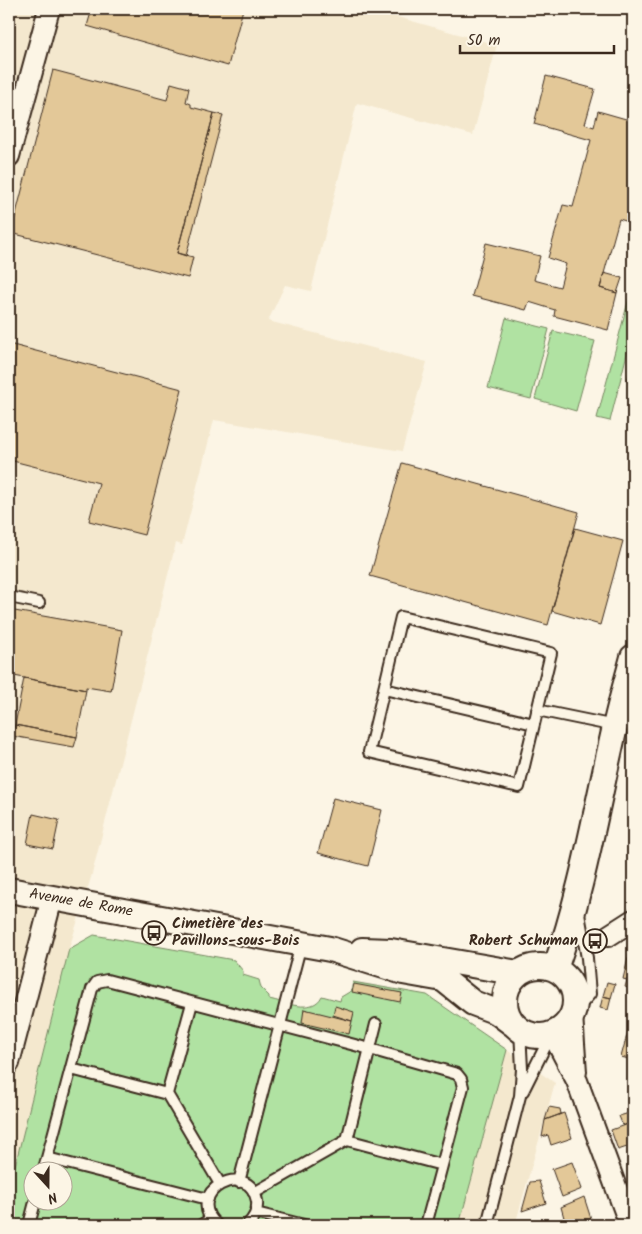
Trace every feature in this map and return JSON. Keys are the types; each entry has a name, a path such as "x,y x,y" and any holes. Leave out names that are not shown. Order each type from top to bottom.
{"street":[{"path":"9,156 49,9"},
{"path":"587,857 611,778 624,721 633,657"},
{"path":"555,969 568,933 624,721"},
{"name":"Avenue de Rome","path":"9,890 301,944 330,950 403,972 443,979 473,1003 496,1012 517,1027"},
{"path":"9,1064 52,898"},
{"path":"608,936 633,920"},
{"name":"Avenue de Rome","path":"330,950 390,951 518,973"},
{"path":"572,1015 560,1029 541,1036 530,1034 517,1027 507,1014 504,1003 510,981 518,973 536,966 546,966 564,975 574,994 575,1004 572,1015 577,1081"},
{"path":"552,1033 577,1081 630,1225"}],"lane":[{"path":"9,598 39,603"},
{"path":"401,616 551,653 537,710 518,787 368,752 401,616"},
{"path":"384,689 534,724"},
{"path":"537,710 624,721"},
{"path":"572,1015 590,994 587,958 577,899"},
{"path":"239,1182 301,944"},
{"path":"46,1162 92,989 99,981 107,980 370,1049 457,1074 462,1079 462,1089 426,1225"},
{"path":"167,1094 192,1003"},
{"path":"347,1140 376,1024"},
{"path":"488,1225 520,1096 522,1069 517,1027"},
{"path":"520,1096 552,1033"},
{"path":"71,1069 167,1094 220,1184"},
{"path":"254,1194 347,1140 442,1165"},
{"path":"47,1158 208,1199"},
{"path":"201,1225 214,1222 208,1210 208,1199 212,1190 220,1184 233,1180 250,1188 256,1200 256,1213 247,1225"},
{"path":"29,1225 32,1212"},
{"path":"256,1213 304,1225"}],"shaded area":[{"path":"9,9 369,9 497,45 473,135 357,103 311,291 285,285 268,321 427,362 402,451 214,420 182,545 176,543 92,874 69,949 9,1190"},
{"path":"507,1050 555,1083 515,1225 459,1225"}],"green space":[{"path":"629,298 633,300 633,330 610,421 597,418"},
{"path":"506,318 549,329 531,399 488,388"},
{"path":"553,331 595,341 576,411 535,399"},
{"path":"94,935 234,960 243,971 243,975 259,980 261,988 269,996 269,999 298,1006 312,1005 318,1002 322,996 340,1001 341,997 351,991 353,982 427,995 507,1050 459,1225 9,1225 9,1190 69,949"}],"building":[{"path":"92,9 243,9 228,66 87,26"},
{"path":"9,10 14,11 9,30"},
{"path":"53,70 167,100 171,83 189,88 186,102 191,104 191,107 214,113 177,253 193,257 188,278 11,233"},
{"path":"546,76 595,89 585,124 594,127 598,111 633,121 633,206 629,222 619,219 600,288 617,293 608,330 554,316 555,310 529,302 526,310 472,296 486,243 540,256 534,280 560,287 566,264 548,258 563,205 573,207 591,140 534,124"},
{"path":"214,113 223,115 186,256 177,253"},
{"path":"604,273 622,278 617,293 600,288"},
{"path":"9,344 182,389 144,535 89,521 99,483 9,460"},
{"path":"630,371 633,372 633,383 627,381"},
{"path":"402,463 579,512 548,625 370,576"},
{"path":"575,528 623,541 600,625 552,611"},
{"path":"9,610 122,630 111,691 86,687 86,690 9,675"},
{"path":"24,678 86,690 77,737 15,725"},
{"path":"15,725 77,737 74,747 12,736"},
{"path":"333,798 382,810 368,866 318,853"},
{"path":"33,814 59,820 53,849 27,844"},
{"path":"629,954 633,955 633,989 625,987 627,980 623,979"},
{"path":"607,982 615,984 611,998 603,996"},
{"path":"354,984 402,993 400,1002 352,992"},
{"path":"603,996 611,998 608,1010 600,1008"},
{"path":"335,1006 354,1012 352,1021 333,1015"},
{"path":"304,1009 352,1021 349,1034 302,1023"},
{"path":"630,1024 633,1025 633,1044 629,1059 621,1057"},
{"path":"633,1044 633,1060 629,1059"},
{"path":"629,1059 633,1060 633,1089 628,1091"},
{"path":"549,1107 560,1109 561,1114 545,1120"},
{"path":"633,1112 633,1122 623,1126 619,1116"},
{"path":"564,1113 572,1138 551,1145 548,1135 542,1137 545,1120"},
{"path":"633,1122 633,1145 618,1150 611,1130"},
{"path":"572,1162 582,1189 562,1197 552,1169"},
{"path":"539,1181 546,1203 522,1211 530,1182"},
{"path":"584,1197 593,1225 566,1225 561,1207"}],"place":[{"name":"Cimetière des Pavillons-sous-Bois","path":"154,933"},
{"name":"Robert Schuman","path":"595,941"}]}
